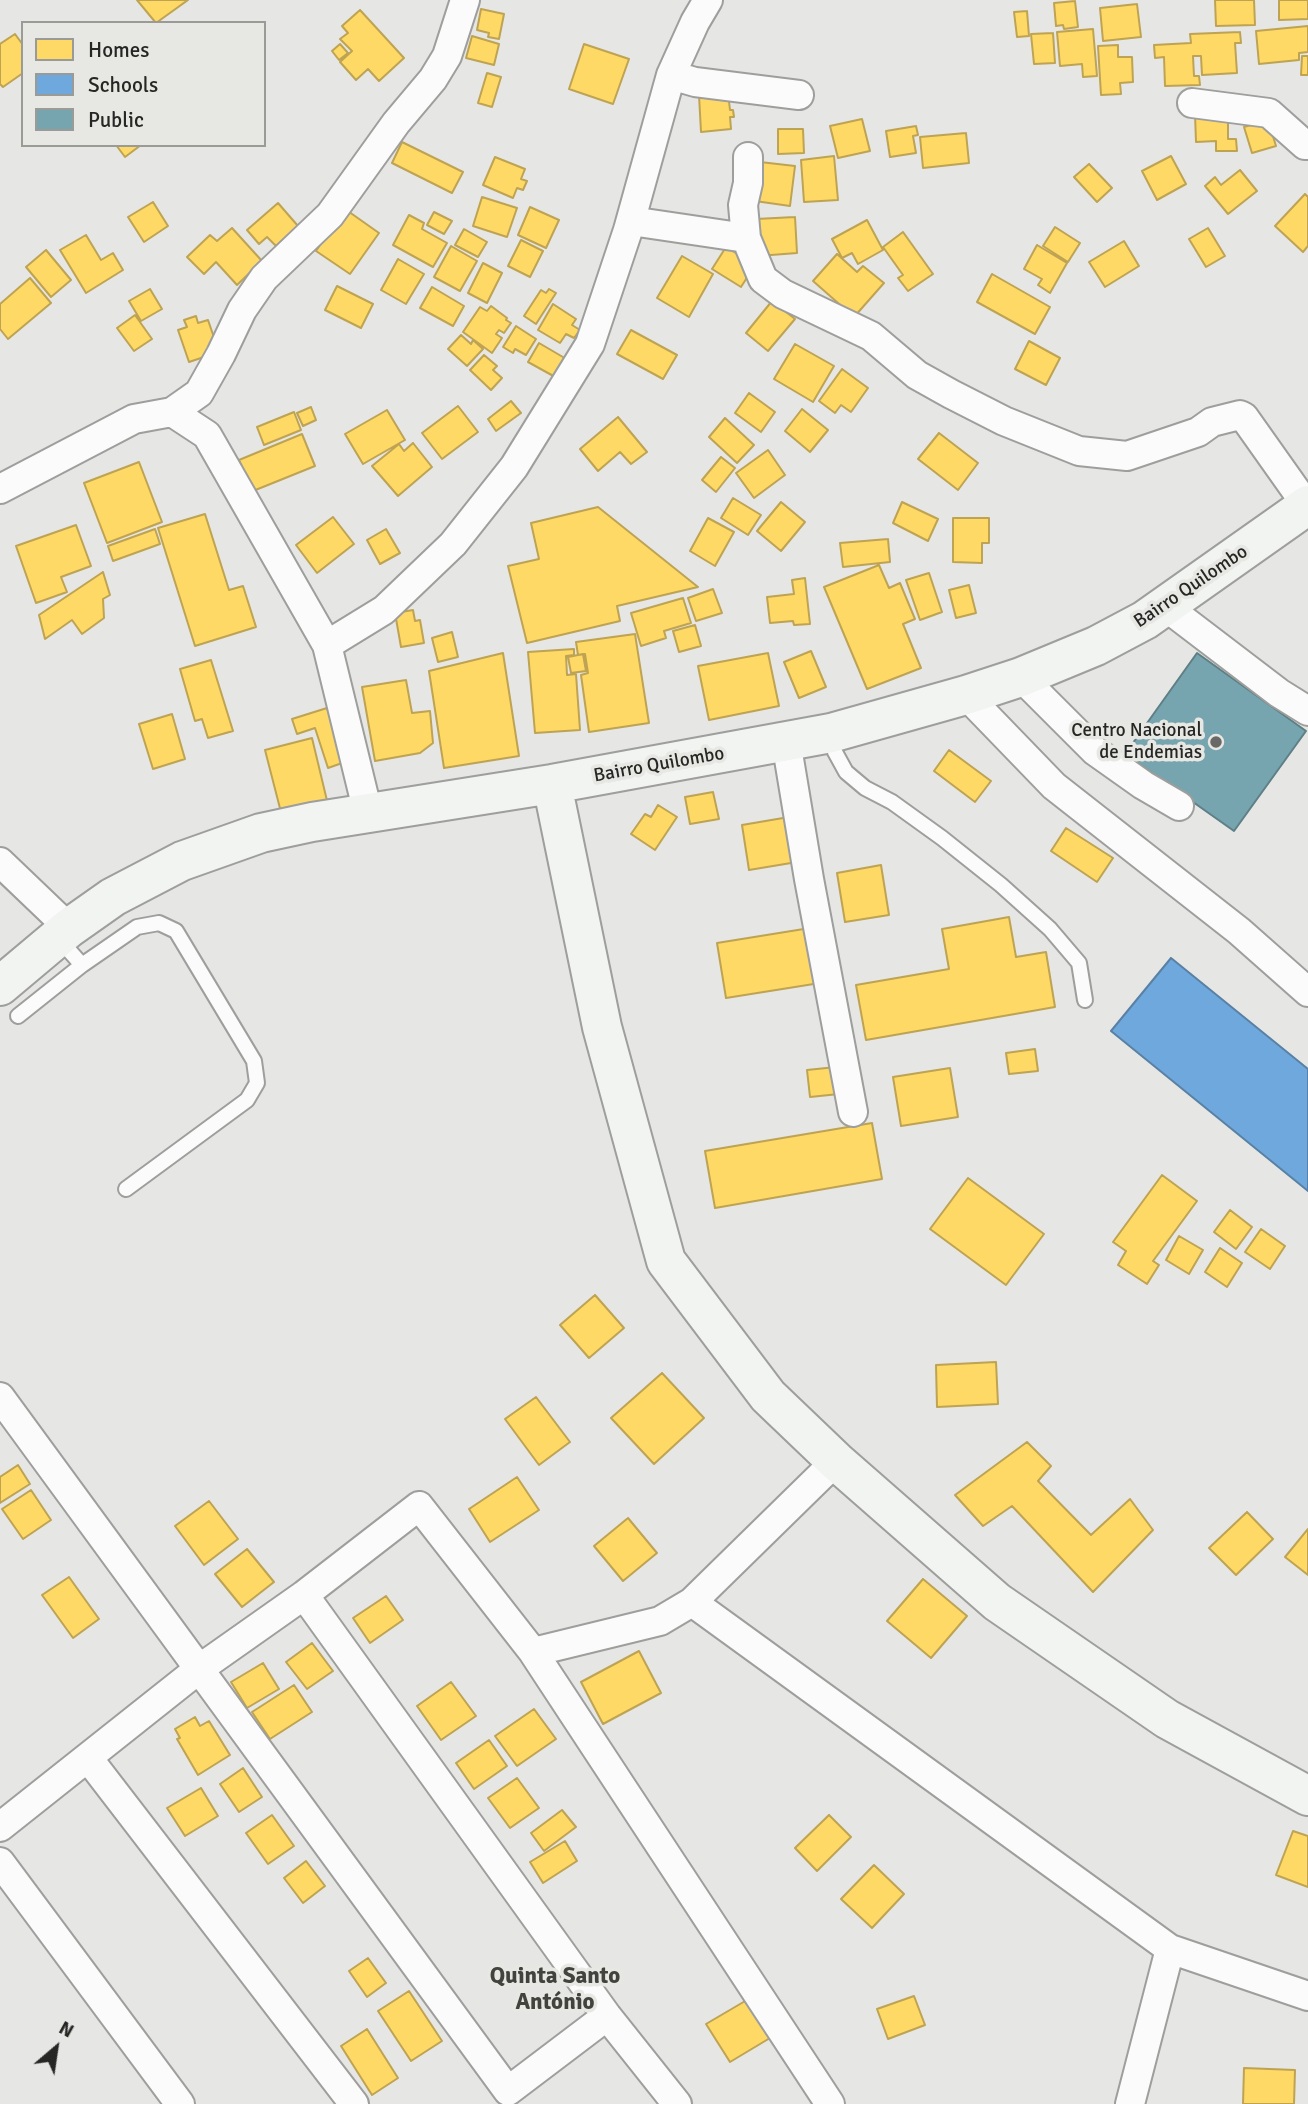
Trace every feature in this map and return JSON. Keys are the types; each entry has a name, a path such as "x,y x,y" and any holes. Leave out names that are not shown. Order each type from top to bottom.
{"street":[{"path":"0,489 134,419 172,412 199,393 242,310 264,278 330,215 396,123 433,79 447,56 465,0"},
{"path":"327,645 384,610 453,544 514,467 590,344 631,221 671,75 708,0"},
{"path":"671,75 695,82 799,95"},
{"path":"1192,103 1269,113 1308,145"},
{"path":"748,157 748,183 743,205 746,238 763,279 783,294 872,335 917,375 1004,421 1080,451 1127,456 1198,432 1212,422 1240,415 1308,506"},
{"path":"631,221 746,238"},
{"path":"172,412 207,435 327,645 368,813"},
{"name":"Bairro Quilombo","path":"7,985 63,932 113,897 154,874 212,849 261,833 831,733 1021,677 1096,646 1145,620 1308,506"},
{"path":"1165,606 1279,693 1308,711"},
{"path":"1021,677 1094,751 1179,806"},
{"path":"966,695 1054,786 1239,931 1308,992"},
{"path":"786,741 853,1112"},
{"path":"552,784 602,1027 666,1261 768,1396 836,1461 997,1602 1167,1719 1308,1796"},
{"path":"0,862 63,932"},
{"path":"0,1397 199,1669 500,2097 607,2016"},
{"path":"533,1652 660,1621 692,1602 836,1461"},
{"path":"0,1827 199,1669 304,1595 419,1507 533,1652 830,2104"},
{"path":"304,1595 607,2016 677,2104"},
{"path":"692,1602 1170,1949 1308,1996"},
{"path":"88,1758 354,2104"},
{"path":"0,1861 180,2104"},
{"path":"1130,2104 1170,1949"}],"lane":[{"path":"831,733 835,752 846,772 865,788 892,803 942,838 1050,929 1079,962 1085,1000"},
{"path":"7,985 82,965 137,927 159,923 176,931 254,1061 257,1083 247,1100 126,1189"},
{"path":"63,932 82,965"}],"building: Homes":[{"path":"137,0 188,0 159,21 154,21"},
{"path":"1215,0 1254,0 1255,25 1216,26"},
{"path":"1279,0 1308,0 1308,19 1279,20"},
{"path":"1075,1 1078,27 1064,29 1063,25 1056,26 1054,3"},
{"path":"1137,4 1141,37 1103,41 1100,8"},
{"path":"481,9 504,14 499,39 488,37 489,33 477,30"},
{"path":"360,10 404,58 379,81 368,69 356,80 340,62 352,51 340,39 348,33 342,26"},
{"path":"1027,11 1029,36 1017,37 1014,12"},
{"path":"1308,26 1308,52 1299,53 1299,60 1259,64 1256,31"},
{"path":"1093,29 1097,76 1083,77 1082,64 1060,66 1057,32"},
{"path":"1240,32 1241,43 1235,43 1237,73 1202,75 1201,56 1193,56 1194,76 1199,76 1200,85 1165,86 1164,57 1155,58 1154,45 1191,43 1190,34"},
{"path":"1053,33 1055,63 1034,64 1031,34"},
{"path":"15,34 21,42 21,74 3,87 0,84 0,44"},
{"path":"472,36 499,44 494,65 466,58"},
{"path":"340,44 348,53 339,60 332,51"},
{"path":"584,44 629,59 613,104 569,89"},
{"path":"1118,45 1118,57 1132,57 1133,82 1120,83 1121,94 1101,95 1098,46"},
{"path":"1302,56 1308,56 1308,75 1301,75"},
{"path":"487,73 501,77 492,107 478,103"},
{"path":"728,93 730,110 733,110 734,117 730,117 731,129 701,132 699,95"},
{"path":"1195,114 1228,114 1228,139 1236,139 1237,151 1216,151 1216,141 1196,142"},
{"path":"862,119 870,151 838,158 830,126"},
{"path":"1268,120 1276,146 1252,153 1244,127"},
{"path":"916,126 918,135 913,136 916,153 890,157 886,131"},
{"path":"778,129 803,129 804,153 778,154"},
{"path":"966,133 969,163 923,168 920,137"},
{"path":"402,142 463,172 452,193 392,163"},
{"path":"118,147 138,147 125,157"},
{"path":"834,156 838,200 804,202 801,160"},
{"path":"1171,156 1186,184 1157,200 1142,171"},
{"path":"495,157 525,169 521,179 527,181 523,190 517,188 513,198 483,185"},
{"path":"760,162 795,166 790,206 755,201"},
{"path":"1089,164 1112,188 1097,202 1074,177"},
{"path":"1240,170 1257,191 1228,214 1205,186 1215,177 1221,185"},
{"path":"1305,194 1308,197 1308,246 1303,252 1275,226"},
{"path":"482,197 517,208 507,237 473,226"},
{"path":"153,202 168,226 144,242 128,217"},
{"path":"278,203 298,226 276,246 267,237 259,244 247,230"},
{"path":"530,207 559,220 546,248 518,235"},
{"path":"345,209 379,233 350,274 316,251"},
{"path":"434,212 452,221 444,234 427,225"},
{"path":"409,215 424,223 422,229 447,243 433,267 393,245"},
{"path":"795,217 797,253 758,256 756,219"},
{"path":"867,220 883,250 858,264 852,253 842,258 832,239"},
{"path":"1055,227 1080,243 1068,262 1043,246"},
{"path":"232,228 262,261 237,285 216,262 204,274 187,257 210,235 217,241"},
{"path":"1208,228 1225,256 1206,267 1189,239"},
{"path":"464,229 487,242 478,257 455,245"},
{"path":"903,232 933,274 908,291 898,278 903,275 883,247"},
{"path":"86,235 101,260 113,253 123,270 86,293 60,250"},
{"path":"521,240 543,251 530,277 508,266"},
{"path":"1124,241 1139,266 1105,287 1089,262"},
{"path":"1037,245 1067,263 1050,293 1038,285 1042,279 1024,269"},
{"path":"451,246 477,261 460,291 434,277"},
{"path":"726,247 755,265 741,287 712,269"},
{"path":"46,250 71,280 51,297 26,267"},
{"path":"837,254 857,272 863,266 884,283 854,317 813,281"},
{"path":"682,256 713,274 689,317 657,298"},
{"path":"398,259 424,274 406,304 381,290"},
{"path":"483,263 502,273 487,303 468,293"},
{"path":"992,274 1050,307 1035,334 977,302"},
{"path":"30,278 51,303 8,339 0,329 0,304"},
{"path":"337,286 373,304 361,328 325,310"},
{"path":"432,287 464,306 453,326 420,308"},
{"path":"150,289 162,309 141,321 129,301"},
{"path":"549,289 556,293 536,324 524,316 541,290 546,293"},
{"path":"772,301 795,319 768,351 746,333"},
{"path":"553,304 576,319 572,325 580,330 574,338 566,334 560,343 538,330"},
{"path":"491,306 511,323 504,333 499,330 496,334 502,338 492,353 463,332 480,307 487,311"},
{"path":"135,315 152,339 134,351 117,328"},
{"path":"196,316 198,323 208,320 219,352 189,362 178,330 187,327 184,320"},
{"path":"516,326 536,339 526,355 515,349 513,353 503,347"},
{"path":"631,330 677,355 663,379 617,354"},
{"path":"461,335 471,344 473,340 483,349 467,366 448,349"},
{"path":"1029,341 1060,358 1046,385 1015,369"},
{"path":"539,343 568,360 557,378 528,362"},
{"path":"795,344 834,366 813,402 774,379"},
{"path":"484,355 497,366 493,370 502,378 491,390 470,370"},
{"path":"842,369 868,388 851,412 841,405 835,413 819,401"},
{"path":"749,393 775,412 761,432 735,413"},
{"path":"511,401 521,413 496,431 488,419"},
{"path":"458,406 478,432 442,459 422,433"},
{"path":"311,407 316,420 303,426 297,413"},
{"path":"802,409 828,430 810,452 785,431"},
{"path":"387,410 405,440 363,464 345,434"},
{"path":"294,412 301,430 264,445 257,427"},
{"path":"618,417 647,452 631,464 620,452 598,471 580,449"},
{"path":"725,418 754,445 737,463 709,437"},
{"path":"939,433 978,463 958,490 918,459"},
{"path":"302,434 315,466 253,491 239,460"},
{"path":"413,443 432,467 398,496 372,466 399,444 404,451"},
{"path":"768,450 785,475 754,498 736,473"},
{"path":"721,457 735,468 716,492 702,480"},
{"path":"139,462 162,522 107,543 84,483"},
{"path":"733,498 761,515 748,535 721,518"},
{"path":"781,502 805,522 781,551 757,531"},
{"path":"902,502 938,519 928,541 893,523"},
{"path":"598,507 698,587 617,606 620,621 527,643 508,566 539,559 531,523"},
{"path":"205,514 229,590 243,586 256,627 195,646 158,528"},
{"path":"333,517 354,544 317,573 296,545"},
{"path":"708,518 734,532 715,566 690,551"},
{"path":"953,518 989,518 989,543 982,543 982,563 953,562"},
{"path":"76,525 91,566 61,577 67,592 36,603 16,546"},
{"path":"155,529 160,544 113,561 108,546"},
{"path":"386,529 400,553 380,564 367,540"},
{"path":"888,539 890,562 843,567 840,543"},
{"path":"879,565 889,588 900,583 915,619 903,624 921,668 867,689 824,587"},
{"path":"103,572 110,595 103,599 104,618 82,634 72,620 45,639 39,615"},
{"path":"929,573 942,612 920,620 906,580"},
{"path":"805,578 810,624 794,625 793,621 770,623 767,597 794,594 792,580"},
{"path":"969,585 976,613 956,618 949,590"},
{"path":"713,589 722,613 696,621 688,598"},
{"path":"683,598 691,623 664,631 666,638 641,646 631,613"},
{"path":"413,610 415,621 420,620 424,643 401,647 395,613"},
{"path":"695,625 701,646 679,652 673,631"},
{"path":"452,632 458,657 438,662 432,638"},
{"path":"635,634 649,723 589,732 581,675 588,673 585,654 578,655 576,642"},
{"path":"574,649 574,655 566,656 567,675 576,674 580,730 535,733 528,652"},
{"path":"811,651 826,687 799,698 784,662"},
{"path":"503,653 519,756 444,768 429,671"},
{"path":"768,653 779,706 709,720 698,666"},
{"path":"583,654 586,671 571,673 568,657"},
{"path":"211,660 233,731 208,738 202,719 195,721 180,669"},
{"path":"406,680 412,713 430,711 433,743 420,753 375,761 362,687"},
{"path":"327,708 345,762 328,768 315,728 297,734 292,719"},
{"path":"172,714 185,759 153,769 139,724"},
{"path":"312,738 329,809 283,820 265,750"},
{"path":"949,750 991,781 975,802 934,771"},
{"path":"713,792 719,819 690,824 685,797"},
{"path":"658,805 677,817 655,850 631,834 645,814 651,817"},
{"path":"789,817 797,862 749,870 742,825"},
{"path":"1066,828 1113,858 1097,882 1051,851"},
{"path":"881,865 889,915 845,922 837,873"},
{"path":"1009,917 1016,957 1046,952 1055,1007 866,1040 856,985 949,969 942,929"},
{"path":"810,928 820,983 726,998 717,943"},
{"path":"1035,1049 1038,1071 1009,1074 1006,1053"},
{"path":"836,1067 839,1094 810,1097 807,1070"},
{"path":"950,1068 958,1117 901,1126 893,1077"},
{"path":"872,1123 882,1179 715,1208 705,1151"},
{"path":"1162,1175 1197,1201 1153,1261 1159,1265 1147,1284 1118,1265 1126,1251 1113,1242"},
{"path":"968,1178 1044,1234 1006,1285 930,1229"},
{"path":"1230,1210 1252,1227 1236,1249 1214,1232"},
{"path":"1261,1229 1285,1246 1270,1269 1245,1252"},
{"path":"1179,1236 1203,1250 1189,1274 1166,1260"},
{"path":"1220,1248 1242,1263 1227,1287 1205,1272"},
{"path":"595,1295 624,1328 589,1358 560,1325"},
{"path":"996,1362 998,1404 937,1407 936,1365"},
{"path":"662,1373 704,1418 654,1464 611,1418"},
{"path":"536,1397 570,1442 539,1465 505,1419"},
{"path":"1027,1442 1051,1466 1038,1481 1091,1535 1130,1499 1153,1530 1093,1592 1012,1506 983,1526 955,1495"},
{"path":"18,1465 30,1484 0,1503 0,1477"},
{"path":"517,1477 539,1510 490,1542 469,1509"},
{"path":"31,1490 51,1520 23,1539 2,1509"},
{"path":"209,1501 238,1539 204,1565 175,1526"},
{"path":"1247,1512 1273,1539 1236,1575 1209,1548"},
{"path":"628,1518 657,1553 623,1581 594,1546"},
{"path":"1308,1529 1308,1575 1285,1557"},
{"path":"247,1549 274,1582 242,1607 215,1574"},
{"path":"69,1577 99,1619 73,1638 42,1595"},
{"path":"923,1579 967,1616 931,1658 887,1621"},
{"path":"386,1596 403,1620 370,1643 353,1618"},
{"path":"312,1643 333,1671 307,1689 286,1662"},
{"path":"639,1651 661,1693 603,1724 581,1682"},
{"path":"263,1663 279,1689 247,1708 231,1682"},
{"path":"451,1682 476,1716 441,1740 417,1706"},
{"path":"294,1685 312,1712 270,1739 252,1712"},
{"path":"534,1709 556,1739 517,1766 495,1736"},
{"path":"195,1717 200,1726 209,1721 230,1755 198,1775 177,1739 180,1738 175,1729"},
{"path":"489,1740 507,1766 474,1789 456,1763"},
{"path":"243,1768 262,1797 239,1812 220,1784"},
{"path":"517,1778 539,1808 510,1828 488,1798"},
{"path":"201,1788 218,1816 185,1836 167,1808"},
{"path":"562,1810 576,1827 544,1851 531,1833"},
{"path":"272,1815 294,1846 268,1864 246,1833"},
{"path":"829,1815 851,1837 817,1871 795,1848"},
{"path":"1293,1831 1308,1836 1308,1887 1276,1875"},
{"path":"565,1841 577,1861 543,1883 530,1862"},
{"path":"306,1861 325,1886 303,1903 284,1878"},
{"path":"874,1865 904,1894 872,1928 841,1899"},
{"path":"368,1958 386,1983 367,1997 349,1971"},
{"path":"409,1991 442,2041 411,2061 378,2011"},
{"path":"914,1996 925,2025 888,2039 877,2009"},
{"path":"752,1997 775,2035 730,2062 706,2024"},
{"path":"367,2029 398,2078 372,2095 341,2046"},
{"path":"1244,2068 1295,2070 1294,2104 1243,2104"}],"building: Schools":[{"path":"1171,958 1308,1069 1308,1191 1111,1031"}],"building: Public":[{"name":"Centro Nacional de Endemias","path":"1197,653 1306,731 1234,831 1125,754"}],"place":[{"name":"Centro Nacional de Endemias","path":"1216,742"}],"district":[{"name":"Quinta Santo António","path":"555,1990"}]}
